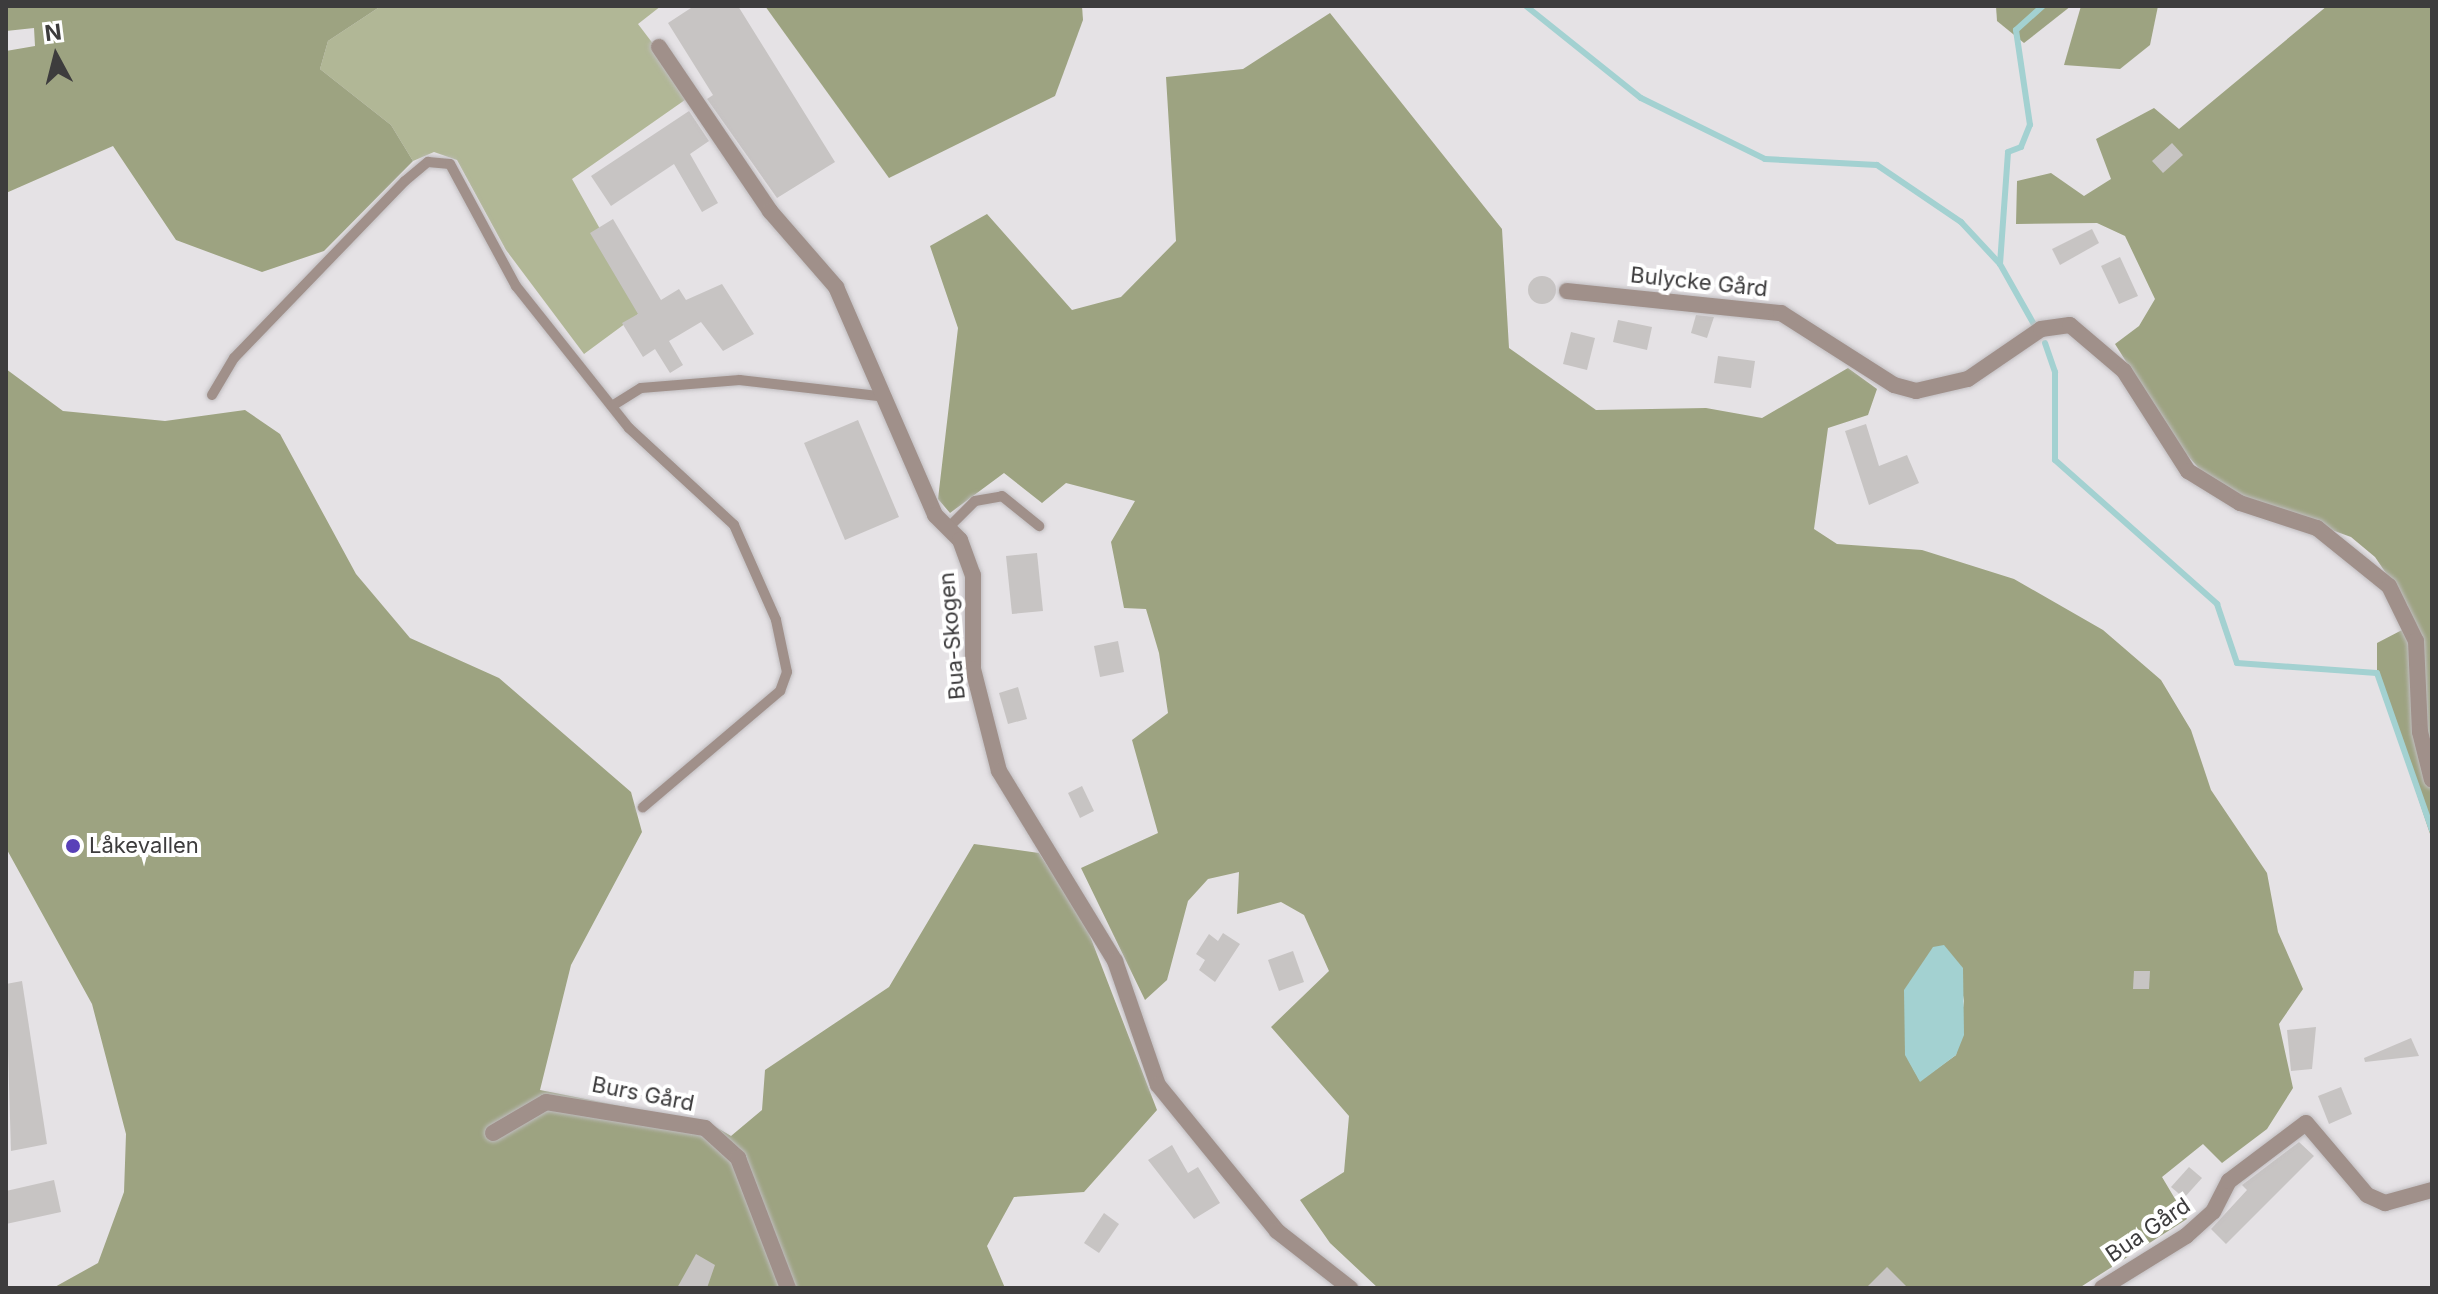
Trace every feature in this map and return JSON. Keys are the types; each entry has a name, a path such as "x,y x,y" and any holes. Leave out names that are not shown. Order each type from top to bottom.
{"street":[{"name":"Bua-Skogen","path":"659,47 770,211 836,287 935,515 948,528 973,575 973,669 999,771 1115,961 1158,1085 1277,1231 1350,1288"},
{"name":"Bulycke Gård","path":"1567,291 1772,311 1916,391 1968,379 2041,329 2070,325 2124,371 2188,471 2240,503 2330,535 2389,586 2416,641 2420,732 2432,780"},
{"name":"Burs Gård","path":"493,1133 546,1102 705,1128 738,1158 788,1288"},
{"name":"Bua Gård","path":"2102,1288 2186,1236 2213,1212 2229,1181 2306,1123 2367,1195 2385,1203 2432,1190"}],"lane":[{"path":"212,395 234,358 405,181 428,162 444,160 457,171 506,274 650,452 734,525 767,591 787,672 780,691 643,807"},
{"path":"612,406 641,388 740,380 886,397"},
{"path":"948,528 975,501 1002,496 1039,526"}],"green space":[{"path":"6,6 381,6 328,41 320,69 391,125 413,161 324,251 262,272 176,240 113,146 6,193 6,51 35,46 34,28 6,31"},
{"path":"381,6 661,6 638,24 692,95 572,179 645,309 584,354 506,250 457,160 434,152 413,161 391,125 320,69 328,41"},
{"path":"765,6 1082,6 1083,20 1055,96 889,178"},
{"path":"1996,6 2071,6 2024,43 1997,21"},
{"path":"2081,6 2158,6 2150,45 2120,69 2064,65"},
{"path":"2327,6 2432,6 2432,840 2377,673 2377,643 2402,630 2408,606 2375,557 2351,537 2254,502 2203,473 2179,446 2115,344 2139,326 2155,299 2125,236 2097,223 2016,224 2017,181 2051,173 2084,196 2111,179 2096,139 2154,108 2179,129"},
{"path":"1330,13 1502,229 1509,348 1596,410 1706,408 1762,418 1848,368 1877,389 1868,415 1828,428 1814,529 1837,544 1922,550 2014,579 2103,630 2161,680 2191,730 2211,790 2267,873 2278,932 2303,989 2279,1024 2293,1088 2267,1129 2222,1163 2203,1144 2162,1177 2187,1219 2079,1288 1378,1288 1330,1243 1300,1200 1344,1172 1349,1116 1271,1027 1329,971 1304,915 1281,902 1237,914 1239,872 1208,879 1188,901 1167,980 1145,1000 1081,868 1158,833 1132,740 1168,713 1159,653 1146,609 1124,608 1111,542 1135,501 1066,483 1042,503 1004,473 950,513 938,499 958,328 930,246 987,214 1072,310 1121,297 1176,241 1166,77 1243,69","holes":["1959,974 1964,1001 1956,1055 1920,1081 1909,1061 1905,990"]},
{"path":"6,369 63,411 165,421 245,410 280,434 356,574 410,638 499,678 631,792 642,832 571,965 540,1090 711,1124 731,1136 762,1110 765,1070 889,987 974,844 1039,853 1085,923 1157,1110 1084,1192 1014,1197 987,1246 1005,1288 53,1288 98,1263 124,1192 126,1134 92,1004 6,848"}],"water":[{"path":"1944,945 1963,968 1964,1035 1956,1055 1920,1082 1905,1055 1904,990 1933,947"}],"building":[{"path":"694,6 738,6 835,162 777,198 707,99 713,95 668,23"},
{"path":"689,111 709,141 690,154 718,203 702,212 674,164 611,206 591,176"},
{"path":"2172,143 2183,155 2163,173 2152,161"},
{"path":"613,219 661,300 679,289 686,300 722,284 754,334 723,351 701,322 669,341 683,365 670,373 655,349 643,357 622,323 638,314 590,233"},
{"path":"2092,229 2099,243 2060,265 2052,249"},
{"path":"2120,257 2138,296 2119,304 2101,266"},
{"path":"1542,276 1552,280 1556,290 1552,300 1542,304 1532,300 1528,290 1532,280"},
{"path":"1696,315 1714,317 1707,338 1691,333"},
{"path":"1618,320 1652,327 1647,350 1613,342"},
{"path":"1571,332 1595,338 1587,370 1563,364"},
{"path":"1718,356 1755,361 1751,388 1714,383"},
{"path":"858,420 899,517 845,540 804,443"},
{"path":"1866,424 1879,466 1907,455 1919,483 1869,505 1845,431"},
{"path":"1037,553 1043,611 1012,614 1006,556"},
{"path":"1118,641 1124,672 1100,677 1094,646"},
{"path":"1018,687 1027,719 1008,724 999,693"},
{"path":"1082,786 1094,811 1080,818 1068,793"},
{"path":"1223,933 1240,944 1215,982 1199,970 1205,960 1196,954 1209,934 1218,941"},
{"path":"1293,951 1304,982 1279,991 1268,960"},
{"path":"2134,971 2150,971 2149,989 2133,989"},
{"path":"22,981 47,1144 11,1151 6,984"},
{"path":"2316,1027 2312,1069 2291,1071 2287,1030"},
{"path":"2411,1038 2419,1056 2365,1062 2364,1058"},
{"path":"2341,1087 2352,1114 2329,1124 2318,1096"},
{"path":"2299,1142 2314,1156 2226,1244 2211,1229 2247,1190 2242,1185"},
{"path":"1172,1145 1188,1173 1198,1167 1220,1203 1194,1219 1148,1160"},
{"path":"2189,1167 2202,1178 2184,1198 2171,1187"},
{"path":"54,1180 61,1212 6,1224 6,1191"},
{"path":"1104,1213 1119,1224 1099,1253 1084,1243"},
{"path":"696,1254 715,1265 707,1288 677,1288"},
{"path":"1887,1267 1908,1288 1866,1288"}],"waterway":[{"path":"1526,6 1641,98 1765,159 1877,165 1961,222 2000,264"},
{"path":"2036,328 2000,264 2008,152 2021,147 2030,125 2016,30 2043,6"},
{"path":"2045,343 2055,372 2055,460 2217,604 2237,663 2377,673 2432,830"}],"place":[{"name":"Låkevallen","path":"73,846"}]}
